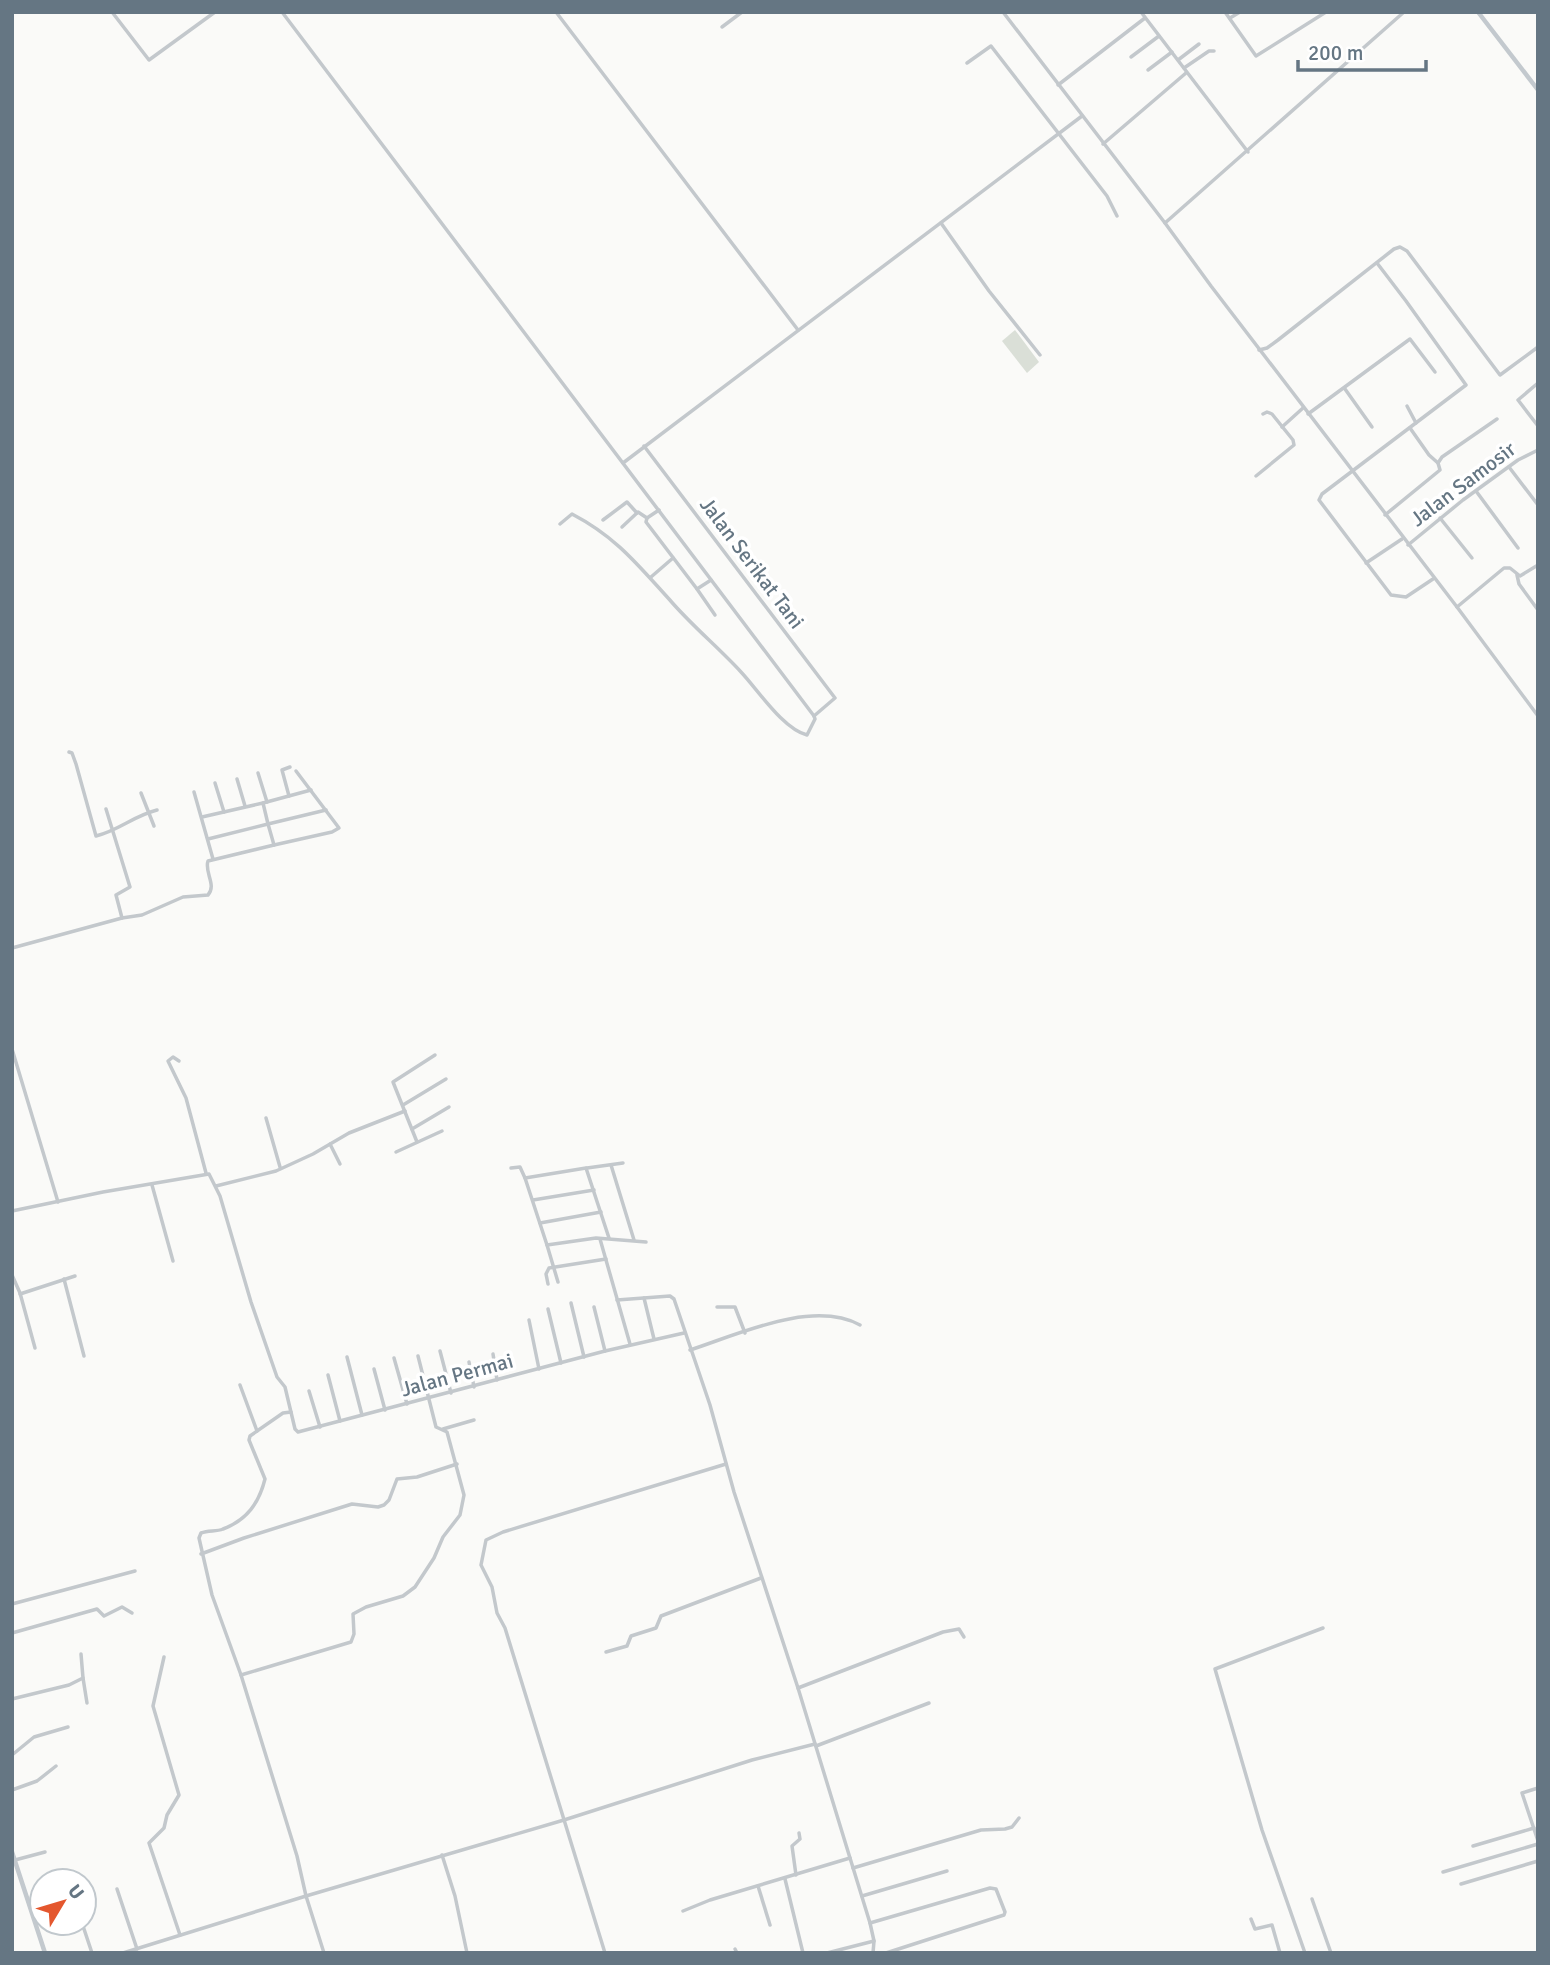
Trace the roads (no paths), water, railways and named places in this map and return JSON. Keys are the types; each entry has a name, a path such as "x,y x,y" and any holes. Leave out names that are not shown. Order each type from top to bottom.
{"street":[{"path":"112,12 149,60 215,12"},
{"path":"282,12 625,462 710,580 814,716 807,735 795,730 669,600 620,545 570,514 560,524"},
{"path":"556,12 798,330"},
{"path":"722,27 742,12"},
{"path":"1003,12 1538,716"},
{"path":"1141,12 1248,152"},
{"path":"1225,12 1256,56 1326,12"},
{"path":"1230,19 1240,12"},
{"path":"1165,223 1404,12"},
{"path":"1478,12 1538,90"},
{"path":"1058,85 1145,18"},
{"path":"1131,57 1159,36"},
{"path":"1178,60 1199,44"},
{"path":"967,63 991,46 1107,196 1117,216"},
{"path":"1148,70 1172,51"},
{"path":"1104,144 1185,70 1209,51 1214,51"},
{"path":"625,462 1082,116"},
{"path":"941,223 989,291 1040,355"},
{"path":"1259,350 1278,340 1397,248 1406,249 1500,375 1538,347"},
{"path":"1377,263 1466,384 1322,494 1319,500 1388,592 1397,598 1408,597 1433,579"},
{"path":"1308,414 1411,339 1434,372"},
{"path":"1538,383 1518,400 1538,426"},
{"path":"1345,389 1373,426"},
{"path":"1407,406 1416,423"},
{"path":"1282,427 1303,408"},
{"path":"1256,476 1294,445 1271,413 1263,414"},
{"path":"1438,463 1442,457 1497,418"},
{"path":"1385,515 1440,470 1438,463 1410,428"},
{"name":"Jalan Serikat Tani","path":"644,446 835,698 814,716"},
{"name":"Jalan Samosir","path":"1408,545 1476,491 1538,450"},
{"path":"1509,467 1538,505"},
{"path":"1476,491 1518,548"},
{"path":"603,520 627,502 637,513 641,512 647,518 647,524 715,615"},
{"path":"647,518 659,510"},
{"path":"622,527 637,513"},
{"path":"1440,518 1472,558"},
{"path":"1366,563 1403,538"},
{"path":"651,577 674,558"},
{"path":"1517,575 1522,576 1538,565"},
{"path":"1457,607 1506,568 1512,569 1517,575 1538,610"},
{"path":"697,589 710,580"},
{"path":"69,752 76,764 96,836 114,831 140,814 157,810"},
{"path":"289,796 282,770 290,766"},
{"path":"12,948 142,915 183,897 208,895 212,887 206,865 214,859 338,831 338,827 296,771"},
{"path":"258,773 274,845"},
{"path":"237,779 245,806"},
{"path":"215,783 223,812"},
{"path":"202,817 311,790"},
{"path":"194,792 214,859"},
{"path":"141,793 154,826"},
{"path":"106,809 130,887 116,895 122,918"},
{"path":"208,839 326,810"},
{"path":"12,1049 58,1202"},
{"path":"417,1142 393,1082 435,1055"},
{"path":"179,1061 173,1057 168,1061 186,1098 206,1173"},
{"path":"403,1106 446,1079"},
{"path":"412,1129 449,1107"},
{"path":"216,1186 278,1170 349,1133 405,1111"},
{"path":"266,1118 280,1167"},
{"path":"396,1152 442,1131"},
{"path":"330,1144 340,1164"},
{"path":"525,1178 623,1163"},
{"path":"611,1165 635,1241"},
{"path":"511,1168 520,1167 525,1178 558,1282"},
{"path":"586,1168 608,1238"},
{"path":"12,1211 210,1174 277,1377 285,1387 296,1431 320,1427 309,1391"},
{"path":"152,1185 173,1261"},
{"path":"533,1200 594,1190"},
{"path":"540,1223 601,1212"},
{"path":"547,1245 608,1238 646,1242"},
{"path":"600,1239 631,1345"},
{"path":"548,1284 547,1270 554,1266 606,1259"},
{"path":"12,1275 35,1348"},
{"path":"20,1294 75,1276"},
{"path":"64,1279 84,1356"},
{"path":"617,1297 672,1297 710,1405 761,1578 862,1896 874,1941 873,1953"},
{"path":"644,1298 654,1339"},
{"path":"571,1303 584,1357"},
{"path":"594,1307 604,1351"},
{"path":"717,1307 735,1307 745,1333"},
{"path":"548,1309 561,1363"},
{"path":"690,1350 797,1317 834,1316 850,1319 860,1325"},
{"path":"529,1320 539,1369"},
{"name":"Jalan Permai","path":"320,1427 604,1351 684,1333"},
{"path":"440,1351 451,1393"},
{"path":"493,1354 497,1380"},
{"path":"241,1675 351,1642 354,1634 352,1619 356,1612 403,1596 415,1587 435,1558 443,1537 460,1515 464,1495 457,1464 450,1438 446,1431 436,1427 418,1356"},
{"path":"347,1357 362,1415"},
{"path":"394,1358 407,1404"},
{"path":"469,1362 474,1387"},
{"path":"374,1369 385,1410"},
{"path":"328,1375 340,1421"},
{"path":"240,1385 257,1431"},
{"path":"291,1412 283,1413 251,1434 250,1440 265,1476 254,1508 223,1529 201,1533 198,1538 224,1630 241,1675 297,1856 324,1953"},
{"path":"441,1429 474,1420"},
{"path":"201,1554 352,1504 378,1507 384,1505 389,1500 397,1479 417,1477 457,1464"},
{"path":"605,1953 505,1628 497,1613 492,1587 481,1565 484,1545 490,1537 503,1532 726,1464"},
{"path":"12,1604 135,1571"},
{"path":"606,1652 627,1646 631,1636 656,1628 661,1616 761,1578"},
{"path":"12,1633 97,1609 104,1616 122,1608 132,1613"},
{"path":"1305,1953 1262,1830 1214,1669 1323,1628"},
{"path":"798,1688 943,1632 959,1629 964,1637"},
{"path":"81,1654 87,1703"},
{"path":"164,1657 153,1706 179,1795 169,1810 164,1828 149,1843 180,1935"},
{"path":"12,1699 69,1685 83,1678"},
{"path":"124,1953 564,1820 752,1760 815,1745 929,1703"},
{"path":"12,1755 34,1737 68,1727"},
{"path":"12,1790 37,1781 56,1766"},
{"path":"1443,1872 1538,1842 1522,1793 1538,1788"},
{"path":"853,1868 981,1830 1012,1827 1019,1818"},
{"path":"1473,1846 1534,1828"},
{"path":"796,1875 792,1846 799,1840 799,1833"},
{"path":"12,1852 45,1953"},
{"path":"15,1860 45,1852"},
{"path":"442,1855 467,1953"},
{"path":"683,1911 710,1900 850,1858"},
{"path":"1461,1884 1538,1861"},
{"path":"862,1896 947,1871"},
{"path":"785,1879 803,1953"},
{"path":"758,1885 770,1925"},
{"path":"870,1923 990,1888 996,1889 1004,1915 886,1953"},
{"path":"117,1889 137,1949"},
{"path":"1312,1899 1331,1953"},
{"path":"1251,1919 1255,1929 1272,1925 1280,1953"},
{"path":"827,1953 874,1941"}]}
